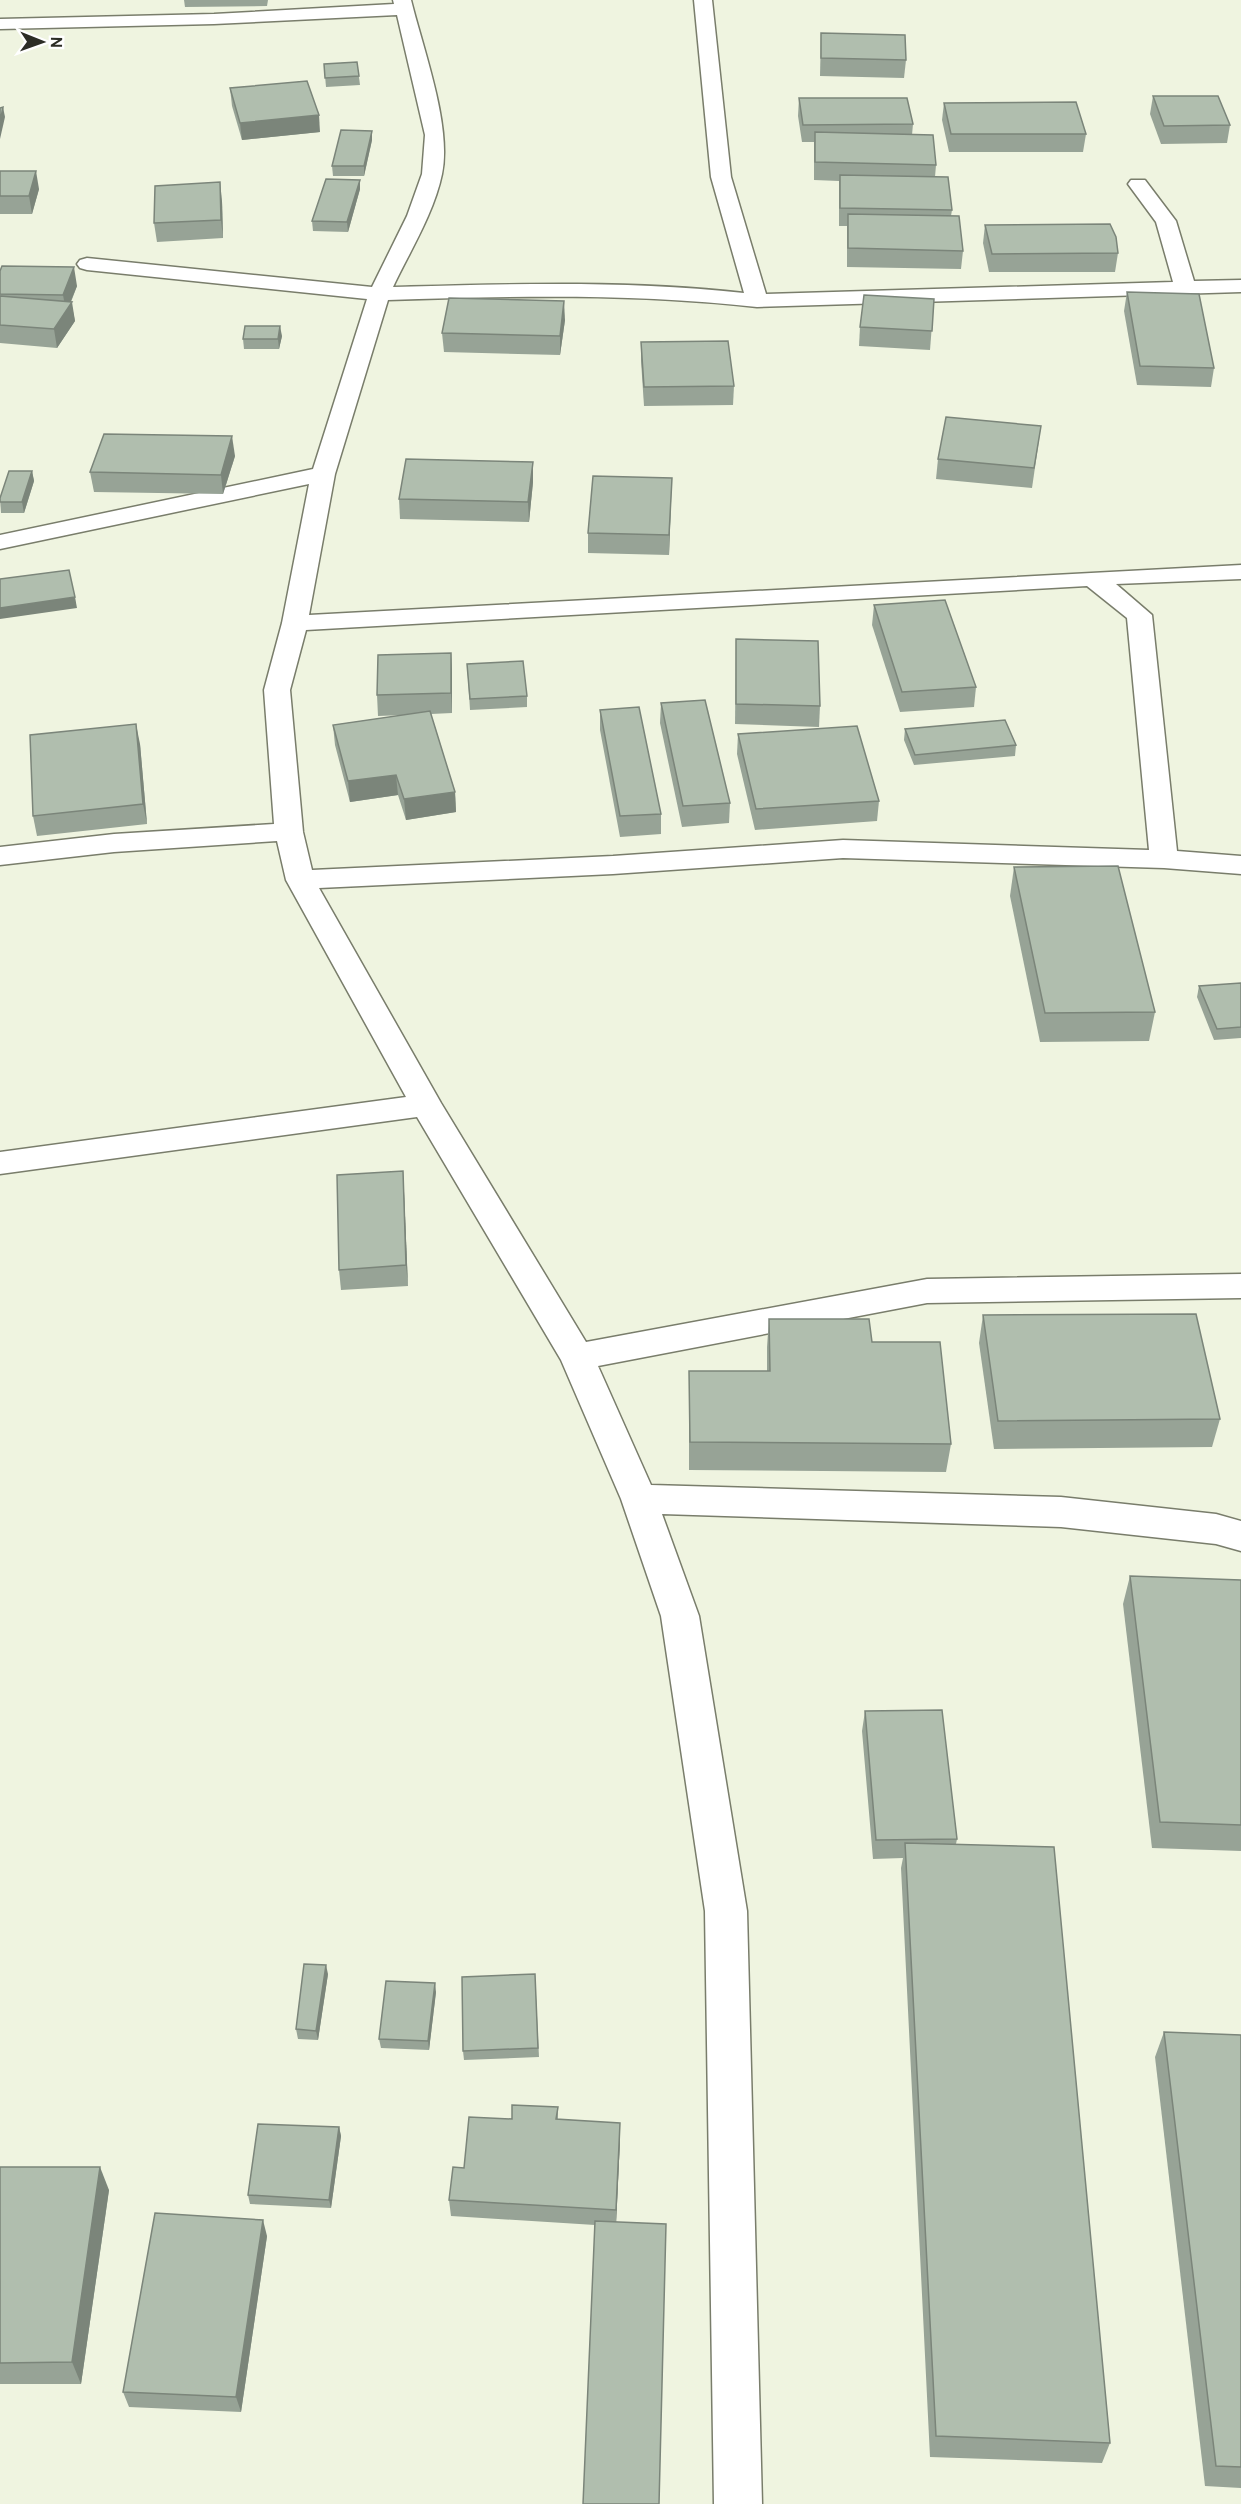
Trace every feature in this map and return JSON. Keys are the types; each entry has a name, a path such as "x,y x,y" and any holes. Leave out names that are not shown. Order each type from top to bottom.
{"street":[{"path":"703,0 722,177 757,300"},
{"path":"0,24 32,16 214,19 403,4 435,135 432,174 417,216 379,294 323,474 295,623 277,690 289,832 300,880 426,1105 577,1357 639,1499 680,1616 726,1911 738,2504"},
{"path":"1138,184 1166,221 1185,287"},
{"path":"87,264 379,294 507,290 706,295 757,300 1241,286"},
{"path":"0,542 323,474"},
{"path":"295,623 1093,578 1241,572"},
{"path":"1093,578 1139,615 1164,859"},
{"path":"0,856 114,843 289,832"},
{"path":"300,880 613,865 843,849 1164,859 1241,865"},
{"path":"0,1163 426,1105"},
{"path":"577,1357 927,1291 1241,1287"},
{"path":"639,1499 1061,1512 1215,1529 1241,1536"}],"building":[{"path":"821,33 905,35 906,60 821,58"},
{"path":"357,62 359,76 325,78 324,64"},
{"path":"307,81 319,115 240,123 230,88"},
{"path":"1153,96 1218,96 1230,125 1164,126"},
{"path":"799,98 907,98 913,124 803,125"},
{"path":"1076,102 1086,134 951,134 944,103"},
{"path":"341,130 372,131 364,166 332,166"},
{"path":"815,132 933,135 936,165 815,162"},
{"path":"0,171 36,171 29,196 0,196"},
{"path":"840,175 948,177 952,210 840,208"},
{"path":"326,179 360,180 347,222 312,221"},
{"path":"220,182 221,220 154,223 155,186"},
{"path":"848,214 959,216 963,251 848,248"},
{"path":"1110,224 1116,237 1118,253 992,254 985,225"},
{"path":"2,266 74,267 63,295 0,294"},
{"path":"1127,292 1199,294 1214,368 1140,366"},
{"path":"864,295 934,299 932,331 860,327"},
{"path":"0,296 72,302 54,329 0,325"},
{"path":"449,298 564,301 560,336 442,333"},
{"path":"245,326 280,326 278,339 243,339"},
{"path":"728,341 734,386 644,387 641,342"},
{"path":"946,417 1041,426 1034,468 938,459"},
{"path":"104,434 232,436 221,475 90,472"},
{"path":"406,459 533,462 528,502 399,499"},
{"path":"9,471 32,471 22,502 0,502"},
{"path":"593,476 672,478 669,535 588,533"},
{"path":"69,570 75,597 0,608 0,579"},
{"path":"945,600 976,687 902,692 874,605"},
{"path":"736,639 818,641 820,706 736,704"},
{"path":"451,653 451,693 377,695 378,655"},
{"path":"523,661 527,696 470,699 467,664"},
{"path":"705,700 730,803 683,806 661,703"},
{"path":"639,707 661,814 620,816 600,710"},
{"path":"430,711 455,792 404,799 396,775 348,781 333,725"},
{"path":"1005,720 1016,745 915,755 905,729"},
{"path":"136,724 143,804 33,816 30,735"},
{"path":"857,726 879,801 756,809 738,734"},
{"path":"1118,866 1155,1012 1045,1013 1014,867"},
{"path":"1241,983 1241,1027 1217,1029 1199,986"},
{"path":"403,1171 406,1265 339,1270 337,1175"},
{"path":"1196,1314 1220,1419 998,1421 983,1315"},
{"path":"769,1319 869,1319 872,1342 940,1342 951,1444 690,1442 689,1371 770,1371"},
{"path":"1130,1576 1241,1580 1241,1825 1160,1822"},
{"path":"942,1710 957,1839 876,1840 865,1711"},
{"path":"905,1843 1054,1847 1110,2443 936,2436"},
{"path":"304,1964 326,1965 316,2031 296,2029"},
{"path":"535,1974 538,2048 463,2051 462,1977"},
{"path":"386,1981 435,1983 428,2041 379,2039"},
{"path":"1164,2032 1241,2035 1241,2467 1216,2466"},
{"path":"512,2105 558,2107 556,2119 620,2123 616,2210 449,2200 453,2167 464,2168 469,2117 512,2119"},
{"path":"258,2124 339,2127 329,2200 248,2195"},
{"path":"0,2167 100,2167 72,2362 0,2363"},
{"path":"155,2213 263,2220 236,2397 123,2392"},
{"path":"595,2221 666,2224 659,2504 583,2504"}]}
